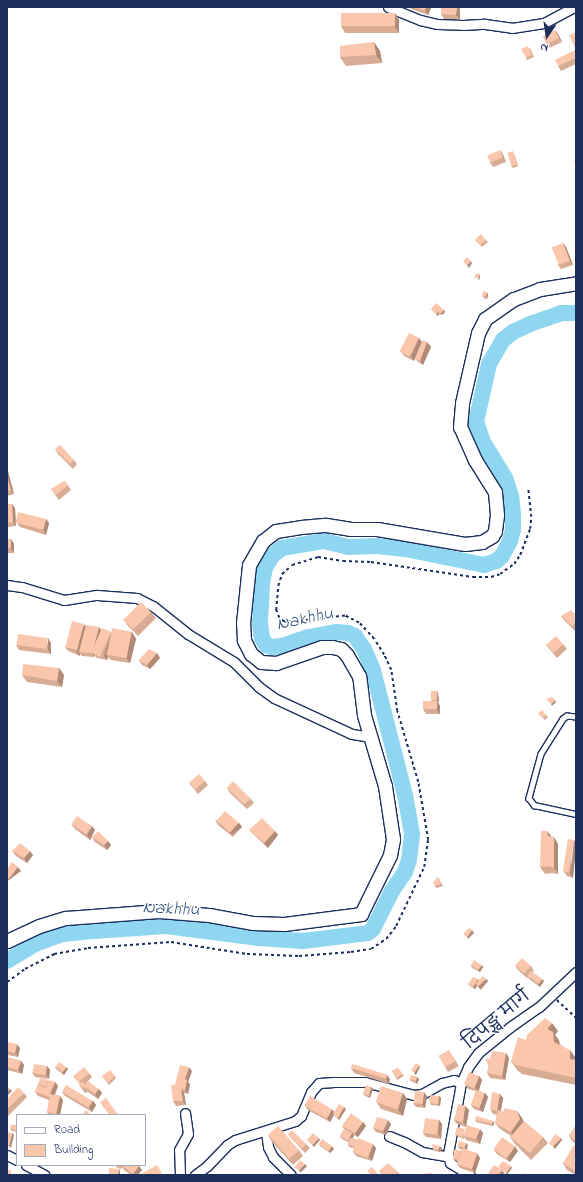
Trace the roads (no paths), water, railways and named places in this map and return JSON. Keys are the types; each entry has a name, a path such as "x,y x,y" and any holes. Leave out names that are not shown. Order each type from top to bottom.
{"street":[{"path":"388,7 420,20 438,24 457,26 485,24 512,28 544,23 574,7"},
{"path":"7,941 39,926 66,918 145,912 186,912 253,923 284,924 361,914 390,854 393,839 385,786 364,715 359,676 347,655 341,649 332,647 322,647 276,663 261,662 251,654 244,640 243,623 249,565 264,541 276,532 301,527 326,525 350,529 377,529 465,544 482,542 492,536 495,531 497,515 495,492 475,460 460,427 462,403 478,333 485,319 514,299 540,289 576,283"},
{"path":"7,585 22,587 64,600 97,595 137,598 153,606 188,634 234,662 259,687 274,698 352,734 371,737"},
{"name":"दिपङ्ख मार्ग","path":"449,1157 450,1141 461,1083 468,1067 478,1053 552,995 576,972"},
{"path":"194,1175 207,1166 227,1145 235,1140 266,1132 295,1121 301,1116 311,1092 319,1083 365,1082 414,1095 422,1094 442,1083 454,1080 461,1083"},
{"path":"180,1175 179,1150 188,1134 185,1113"},
{"path":"266,1132 268,1147 273,1157 291,1175"},
{"path":"389,1136 422,1152 449,1157 450,1163 470,1175"},
{"path":"7,1155 16,1160"},
{"path":"28,1166 45,1175"}],"lane":[{"path":"576,717 568,716 563,719 541,754 529,798 534,805 576,814"}],"waterway":[{"name":"Nakhhu","path":"7,961 35,944 63,934 94,931 166,926 258,938 303,941 368,933 373,929 392,891 405,872 409,860 412,834 405,795 373,670 364,649 355,636 348,633 337,632 308,637 282,646 272,647 266,645 262,638 260,623 262,583 265,568 272,556 282,548 324,541 348,547 377,546 405,549 484,565 496,561 502,556 510,541 513,530 513,514 511,496 505,478 483,442 476,422 489,364 503,340 513,332 530,324 562,313 576,313"}]}
